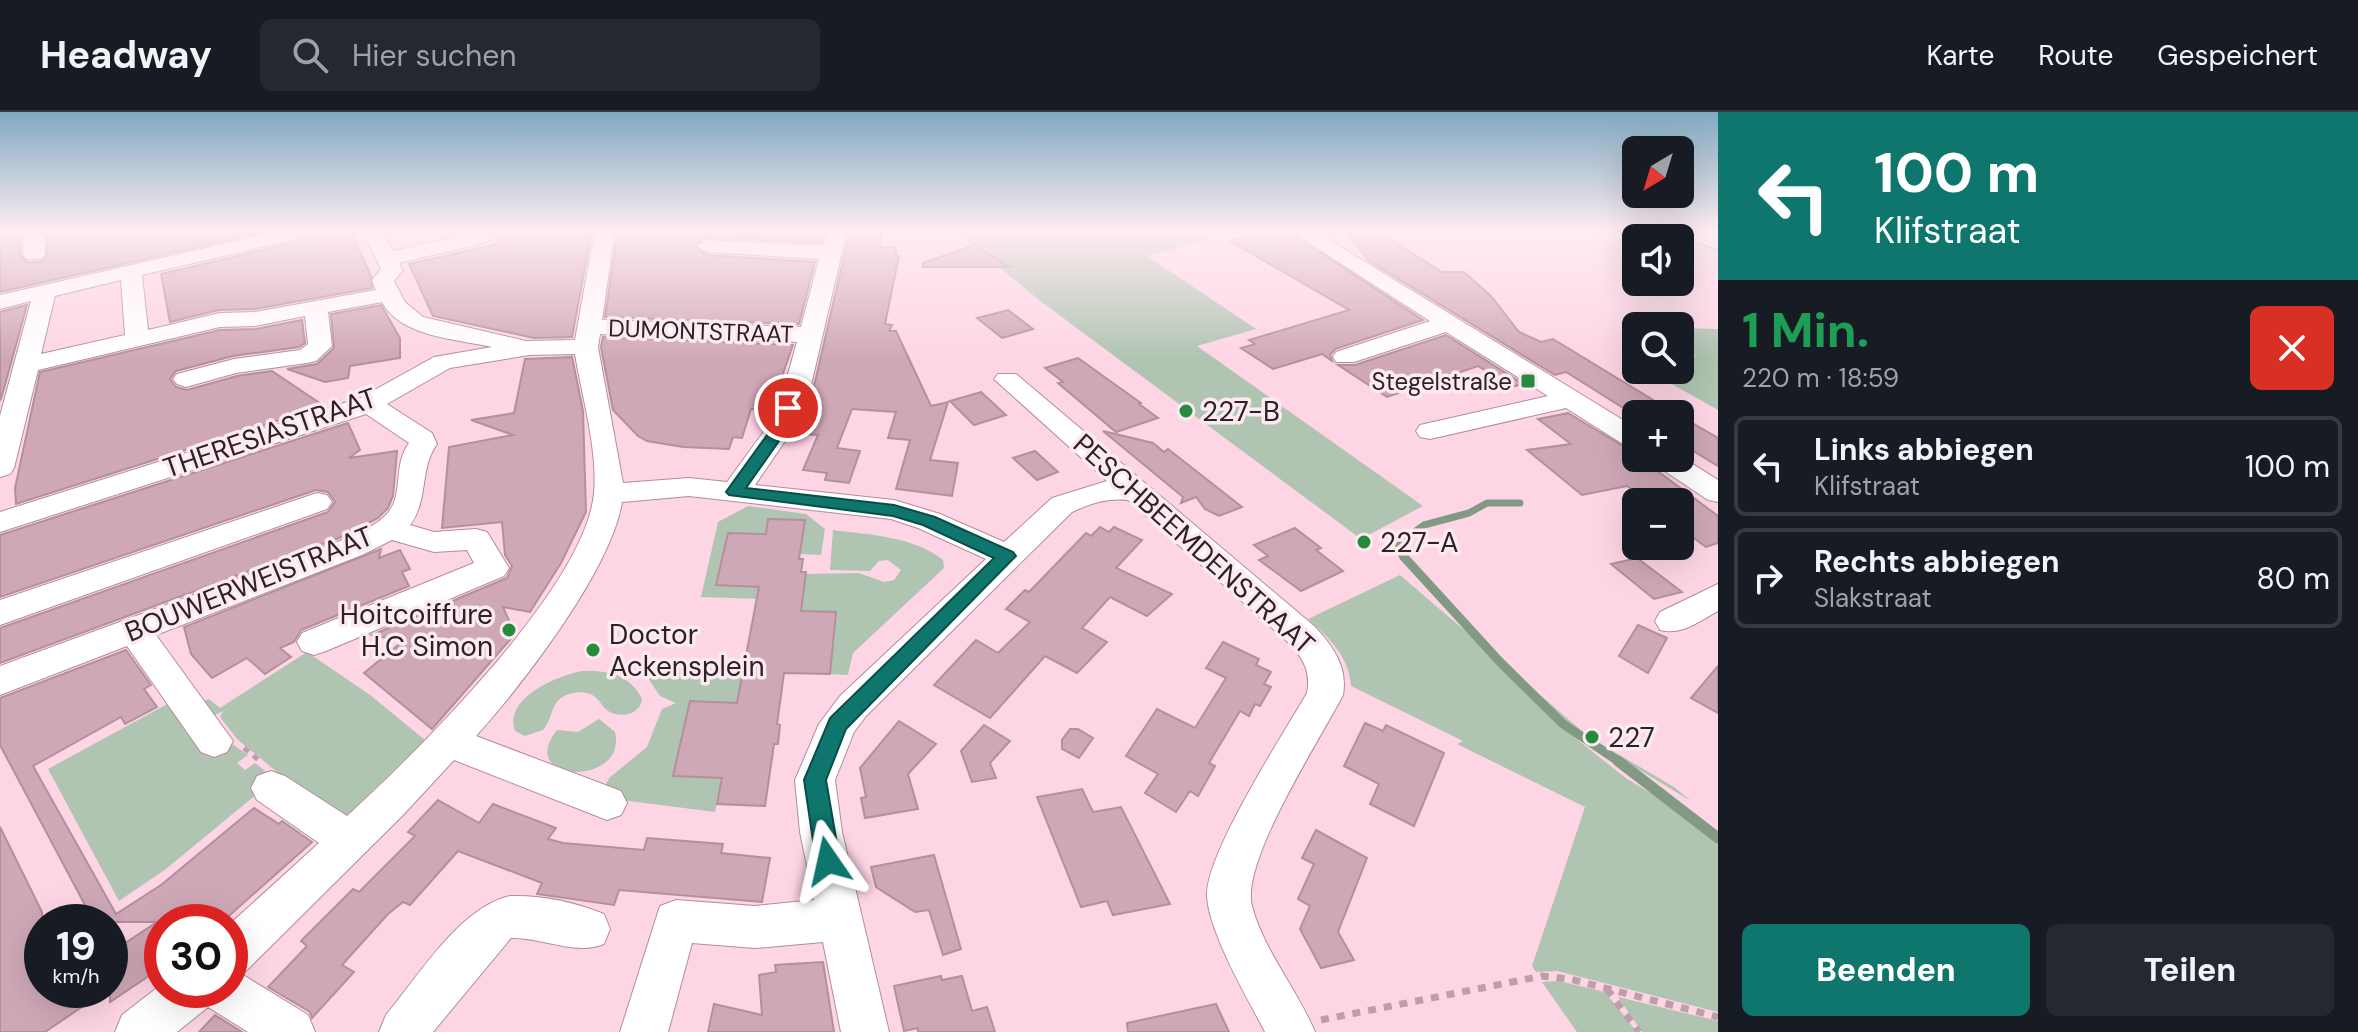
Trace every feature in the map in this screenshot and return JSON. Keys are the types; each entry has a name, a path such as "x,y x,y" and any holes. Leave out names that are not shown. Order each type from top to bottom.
{"street":[{"path":"0,302 131,273 137,340"},
{"path":"389,273 383,280 395,306 415,322 529,348"},
{"path":"248,938 350,841 448,741 518,661 559,604 587,557 605,516 609,494 609,472 596,411 588,337 598,273"},
{"path":"735,492 778,431 799,381 826,273"},
{"path":"1368,273 1622,431"},
{"path":"0,468 45,292"},
{"path":"27,365 220,320 255,319 389,294"},
{"path":"186,379 234,366 307,356 320,346 316,308"},
{"path":"415,322 415,376"},
{"path":"1345,357 1448,323"},
{"name":"DUMONTSTRAAT","path":"588,337 811,335"},
{"name":"THERESIASTRAAT","path":"0,522 369,404 443,362 588,337"},
{"name":"PESCHBEEMDENSTRAAT","path":"1007,379 1302,635 1319,652 1326,667 1328,682 1325,695 1237,858 1228,893 1232,915 1290,1029"},
{"path":"1430,431 1571,399"},
{"name":"BOUWERWEISTRAAT","path":"0,681 351,548 387,529 407,506 415,451 423,444 422,439 369,404"},
{"path":"1686,472 1718,493"},
{"path":"609,494 689,487 894,510 929,521 1007,556"},
{"path":"865,1032 821,832 815,780 838,724 1062,505 1095,490 1113,488 1135,492"},
{"path":"0,613 317,502"},
{"path":"314,642 493,568 476,539 434,542 387,529"},
{"path":"1672,621 1718,596"},
{"path":"134,630 214,741"},
{"path":"448,741 607,803"},
{"path":"271,788 350,841"},
{"path":"403,1032 482,936 500,919 518,917 588,929"},
{"path":"644,1032 676,921 755,927 841,919"},
{"path":"248,1005 291,1032"},
{"path":"139,1032 169,1008"}],"path":[{"path":"214,741 234,740 279,777 271,788"},
{"path":"1290,1029 1542,976 1570,979 1718,1017"},
{"path":"1607,989 1639,1032"}],"green space":[{"path":"1006,273 1172,273 1256,329 1197,346 1423,506 1361,539"},
{"path":"1694,328 1718,329 1718,410 1672,384 1694,384"},
{"path":"748,506 806,514 825,529 821,555 800,554 804,520 769,519 766,534 728,533 716,585 758,587 761,572 763,599 701,597 718,522"},
{"path":"833,530 905,541 943,560 944,568 853,653 848,675 830,674 835,612 794,611 795,602 802,602 806,574 859,573 884,582 894,580 901,570 888,560 879,561 870,571 830,570"},
{"path":"1400,575 1589,737 1674,787 1691,801 1560,722 1560,726 1627,779 1680,810 1718,843 1718,1012 1557,971 1536,972 1532,966 1585,807 1457,744 1463,741 1351,686 1342,657 1308,619"},
{"path":"307,652 370,695 425,740 339,823 237,739 220,717 223,711 213,716 204,701 209,699 220,708"},
{"path":"655,668 743,671 740,687 748,688 742,723 673,775 722,778 715,812 614,799 604,788 609,778 647,747 662,709 676,703 660,696 648,678"},
{"path":"583,671 610,673 625,679 637,691 642,699 641,704 630,714 619,715 608,711 593,695 572,693 557,702 543,730 525,736 515,731 513,719 517,708 535,690 560,677"},
{"path":"171,702 248,755 237,763 245,770 255,763 275,779 166,869 119,901 48,769"},
{"path":"599,719 615,732 614,750 605,762 591,770 575,772 560,769 550,761 548,748 557,730 578,732"},
{"path":"1559,981 1605,992 1637,1032 1577,1032 1542,982"},
{"path":"1618,997 1718,1021 1718,1032 1642,1032"}],"building":[{"path":"0,273 84,273 0,292"},
{"path":"370,273 372,288 255,309 219,310 170,322 161,274"},
{"path":"413,273 584,273 572,337 534,338 433,316"},
{"path":"612,273 812,273 799,324 605,317"},
{"path":"840,273 896,273 885,324 892,325 889,331 896,331 931,406 948,402 930,460 958,463 952,496 896,489 910,440 888,438 896,412 852,409 837,448 860,451 849,483 825,480 827,473 803,470 818,435 803,434 811,412 803,412 815,382"},
{"path":"1285,273 1351,273 1423,320 1335,349 1330,355 1332,361 1322,354 1273,369 1241,348 1255,344 1249,340 1349,310"},
{"path":"1388,273 1465,273 1491,296 1519,332 1541,342 1553,339 1622,381 1622,384 1653,400 1622,400 1622,407 1566,372 1555,375"},
{"path":"27,305 1,399 0,400 0,312"},
{"path":"381,305 400,338 400,358 350,366 348,378 325,382 287,369 317,364 334,348 331,314"},
{"path":"1008,310 1033,329 1002,338 977,318"},
{"path":"302,320 305,343 299,347 233,356 176,371 170,379 176,387 187,390 237,376 272,371 324,406 16,504 15,488 40,372 220,330 256,329"},
{"path":"1446,335 1523,384 1512,387 1478,366 1387,397 1338,365 1355,365"},
{"path":"603,337 793,345 770,410 751,409 742,438 733,437 729,449 683,447 647,441 638,436 613,410 601,347"},
{"path":"572,357 583,411 586,512 561,563 530,612 503,607 515,634 432,729 364,673 403,641 372,635 507,578 512,566 505,555 502,522 442,528 449,447 513,435 471,420 514,413 525,359"},
{"path":"1078,358 1158,418 1116,432 1058,383 1063,382 1045,368"},
{"path":"981,392 1006,415 974,425 950,401"},
{"path":"1568,413 1622,445 1622,472 1659,472 1680,488 1627,486 1582,495 1527,450 1571,444 1538,419"},
{"path":"348,423 360,450 349,458 397,451 393,496 388,508 378,518 339,538 0,663 0,628 328,512 335,502 328,492 316,490 0,597 0,535"},
{"path":"1694,424 1718,438 1718,466 1694,451"},
{"path":"1103,431 1153,443 1164,452 1168,449 1242,507 1219,516 1205,509 1196,497 1181,503 1183,497"},
{"path":"1035,451 1058,472 1037,480 1013,458"},
{"path":"1694,498 1718,516 1718,543 1706,547 1694,538"},
{"path":"768,519 805,520 799,559 803,559 801,572 806,572 801,611 836,612 830,674 784,673 777,724 780,725 778,744 774,744 765,806 717,804 722,778 673,776 690,701 737,703 759,587 716,585 728,533 766,534"},
{"path":"1100,527 1109,532 1114,527 1142,540 1116,568 1172,594 1147,616 1110,597 1082,628 1107,642 1077,673 1045,656 990,718 934,685 976,640 998,653 1030,622 1006,609 1025,590 1029,592 1086,533 1091,536"},
{"path":"1295,528 1321,548 1316,550 1343,571 1301,591 1259,560 1268,556 1254,545"},
{"path":"381,549 379,558 400,550 410,569 402,572 409,586 301,630 294,642 280,648 291,657 265,674 247,658 212,678 191,654 184,627"},
{"path":"1640,560 1682,592 1654,599 1611,564"},
{"path":"1638,625 1667,638 1648,673 1619,656"},
{"path":"1223,642 1259,659 1256,665 1271,672 1264,684 1271,687 1260,706 1255,704 1249,716 1240,711 1209,763 1215,766 1198,796 1190,791 1176,812 1145,793 1158,774 1126,756 1157,709 1195,728 1226,678 1206,668"},
{"path":"126,650 151,685 144,689 157,707 125,724 121,717 33,766 110,904 84,904 0,745 0,698"},
{"path":"1718,666 1718,713 1691,698"},
{"path":"899,721 936,744 908,774 918,809 865,818 861,798 866,797 860,768"},
{"path":"1365,723 1383,731 1386,725 1444,753 1414,826 1370,804 1379,784 1344,766"},
{"path":"984,725 1010,741 990,763 996,778 972,782 961,751"},
{"path":"1070,729 1078,729 1093,738 1079,758 1062,749 1062,740"},
{"path":"1082,789 1093,812 1121,807 1170,904 1113,915 1107,901 1081,907 1037,797"},
{"path":"438,800 479,823 493,804 556,828 548,839 563,843 644,850 647,838 723,844 721,853 770,858 762,902 619,890 614,905 537,894 542,883 458,851 410,905 403,902 388,914 342,965 354,972 312,1018 310,1012 268,987 307,946 301,941 353,889 359,892 415,836 408,832"},
{"path":"254,808 279,824 282,821 312,842 242,904 144,904 144,922 128,922 128,906 161,885"},
{"path":"0,827 38,904 24,904 24,1008 80,1008 45,1032 0,1032"},
{"path":"1316,830 1367,858 1338,932 1354,960 1321,968 1300,929 1310,906 1298,899 1314,864 1302,858"},
{"path":"934,855 961,949 943,955 929,910 915,912 876,887 871,867"},
{"path":"144,931 144,979 128,990 128,941"},
{"path":"823,962 834,1032 708,1032 714,1004 762,1015 759,975 776,972 775,965"},
{"path":"941,976 942,980 962,976 972,1011 987,1007 995,1032 918,1032 918,1028 904,1031 894,986"},
{"path":"1216,1004 1229,1032 1128,1032 1127,1023"},
{"path":"215,1015 242,1032 199,1032"}],"waterway":[{"path":"1520,503 1487,503 1469,513 1424,525 1403,540 1399,548 1500,662 1563,724 1621,763"},
{"path":"1618,761 1718,838"}],"place":[{"name":"Stegelstraße","path":"1528,381"},
{"name":"227-B","path":"1186,411"},
{"name":"227-A","path":"1364,542"},
{"name":"Hoitcoiffure H.C Simon","path":"509,630"},
{"name":"Doctor Ackensplein","path":"593,650"},
{"name":"227","path":"1592,737"}],"route":[{"path":"788,408 778,431 735,492 894,510 929,521 1007,556 838,724 815,780 828,861"}]}
